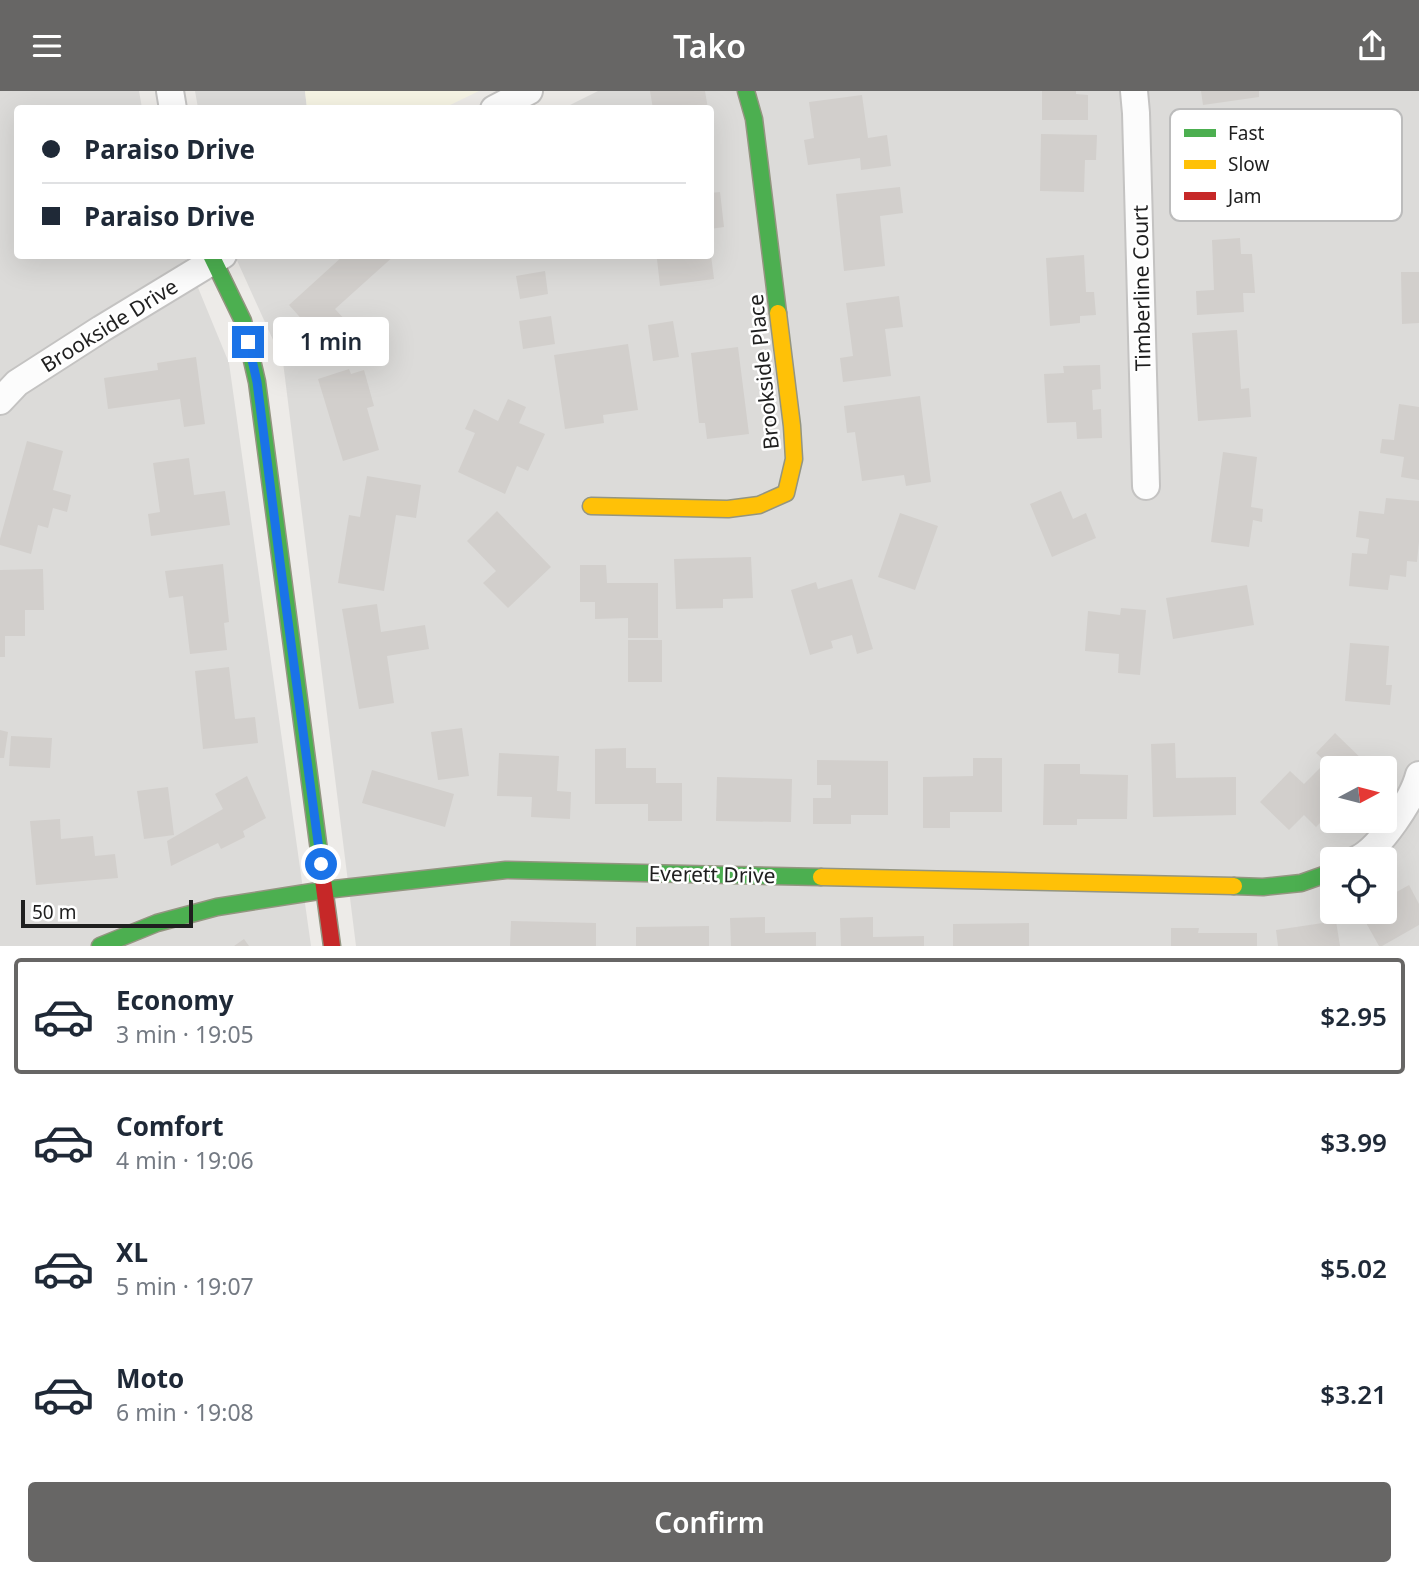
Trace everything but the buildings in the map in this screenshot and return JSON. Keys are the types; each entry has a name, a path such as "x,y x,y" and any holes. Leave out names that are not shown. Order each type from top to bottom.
{"street":[{"path":"502,105 529,91"},
{"name":"Brookside Place","path":"591,506 727,509 759,505 786,493 794,459 792,426 754,119 746,91"},
{"name":"Timberline Court","path":"1134,91 1146,486"},
{"name":"Brookside Drive","path":"0,401 17,383 213,259"},
{"path":"217,259 243,321 257,382 332,946"},
{"path":"1373,847 1391,827 1416,786 1419,775"},
{"name":"Everett Drive","path":"100,946 157,923 217,907 325,890 506,870 1263,887 1301,883 1320,876"}],"shaded area":[{"path":"0,91 139,91 141,105 14,105 14,259 186,259 229,363 311,946 0,946"},
{"path":"195,91 305,91 307,105 197,105"},
{"path":"305,91 479,91 450,105 307,105"},
{"path":"598,91 1419,91 1419,946 356,946 283,362 236,259 714,259 714,105 570,105"}],"traffic: fast":[{"path":"746,91 754,119 778,313"},
{"path":"213,259 243,321 257,382 320,858"},
{"path":"100,946 157,923 217,907 325,890 506,870 821,877"},
{"path":"1234,886 1263,887 1301,883 1320,876"}],"traffic: slow":[{"path":"591,506 728,509 759,505 786,493 794,459 778,313"},
{"path":"821,877 1234,886"}],"traffic: jam":[{"path":"320,858 332,946"}],"route":[{"path":"248,342 257,382 321,864"}]}
